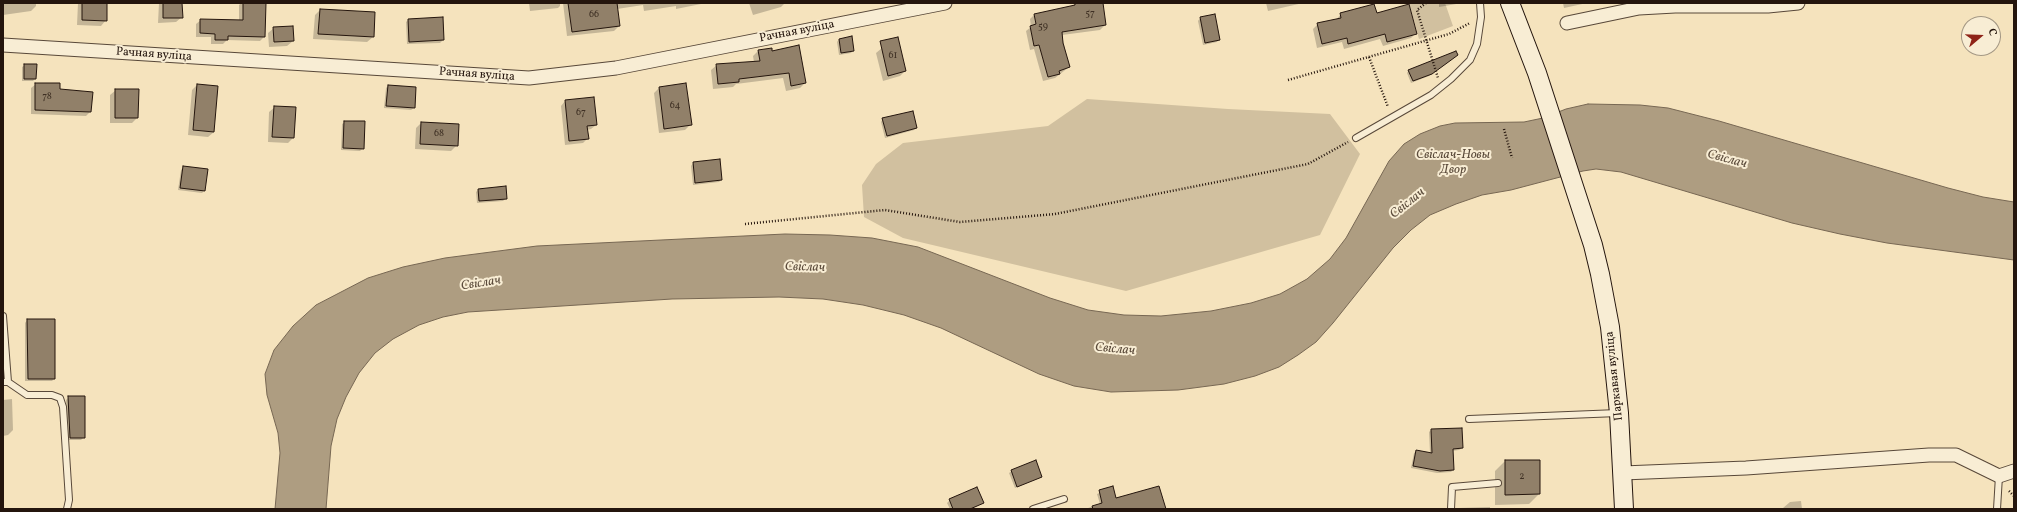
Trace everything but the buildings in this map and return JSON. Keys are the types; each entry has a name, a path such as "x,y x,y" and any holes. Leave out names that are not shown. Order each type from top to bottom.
{"main road":[{"name":"Паркавая вуліца","path":"1510,3 1537,73 1593,245 1610,327 1619,413 1624,509"}],"street":[{"name":"Рачная вуліца","path":"3,46 529,78 616,68 945,3"},
{"path":"1567,23 1639,8 1675,6 1768,6 1798,3"},
{"path":"1623,473 1746,468 1929,455 1956,455 1999,476 2014,472"}],"lane":[{"path":"1356,138 1441,87 1452,79 1470,60 1477,44 1481,17 1480,3"},
{"path":"3,316 6,382 26,395 52,395 60,398 63,407 69,500 67,509"},
{"path":"1469,419 1619,413"},
{"path":"1997,509 1999,476"},
{"path":"1451,509 1452,487 1498,483"},
{"path":"1034,509 1064,499"}],"path":[{"path":"1426,3 1417,10 1441,87"},
{"path":"1288,80 1449,34 1481,17"},
{"path":"1369,57 1392,117"},
{"path":"1504,129 1512,158"},
{"path":"745,224 885,210 960,222 1055,214 1308,164 1356,138"}],"shaded area":[{"path":"1409,3 1445,3 1453,26 1419,39"},
{"path":"1087,99 1228,109 1330,114 1360,154 1320,235 1126,291 903,238 864,217 862,185 876,164 903,143 1048,126"}],"water":[{"path":"1588,104 1640,105 1668,108 1719,121 1948,188 1983,197 2014,202 2014,260 1887,243 1840,234 1792,223 1621,172 1596,169 1511,190 1482,195 1430,215 1411,230 1393,248 1333,323 1316,342 1298,355 1279,367 1255,376 1224,384 1178,390 1111,392 1074,386 1039,374 941,328 904,315 863,305 823,299 779,297 672,299 468,312 443,317 419,325 393,339 375,353 359,373 346,397 337,419 331,446 326,509 275,509 280,453 278,433 267,395 265,374 274,350 293,326 316,305 368,278 403,267 445,258 537,246 785,234 830,235 872,238 918,247 1050,298 1088,310 1124,315 1161,316 1211,311 1251,303 1280,294 1307,279 1330,259 1346,238 1389,161 1404,144 1420,134 1440,126 1455,123 1524,122 1543,118 1566,109"}],"water label":[{"name":"Свіслач","path":"1727,160"},
{"name":"Свіслач-Новы Двор","path":"1453,164"},
{"name":"Свіслач","path":"1408,204"},
{"name":"Свіслач","path":"805,268"},
{"name":"Свіслач","path":"481,284"},
{"name":"Свіслач","path":"1115,350"}]}
